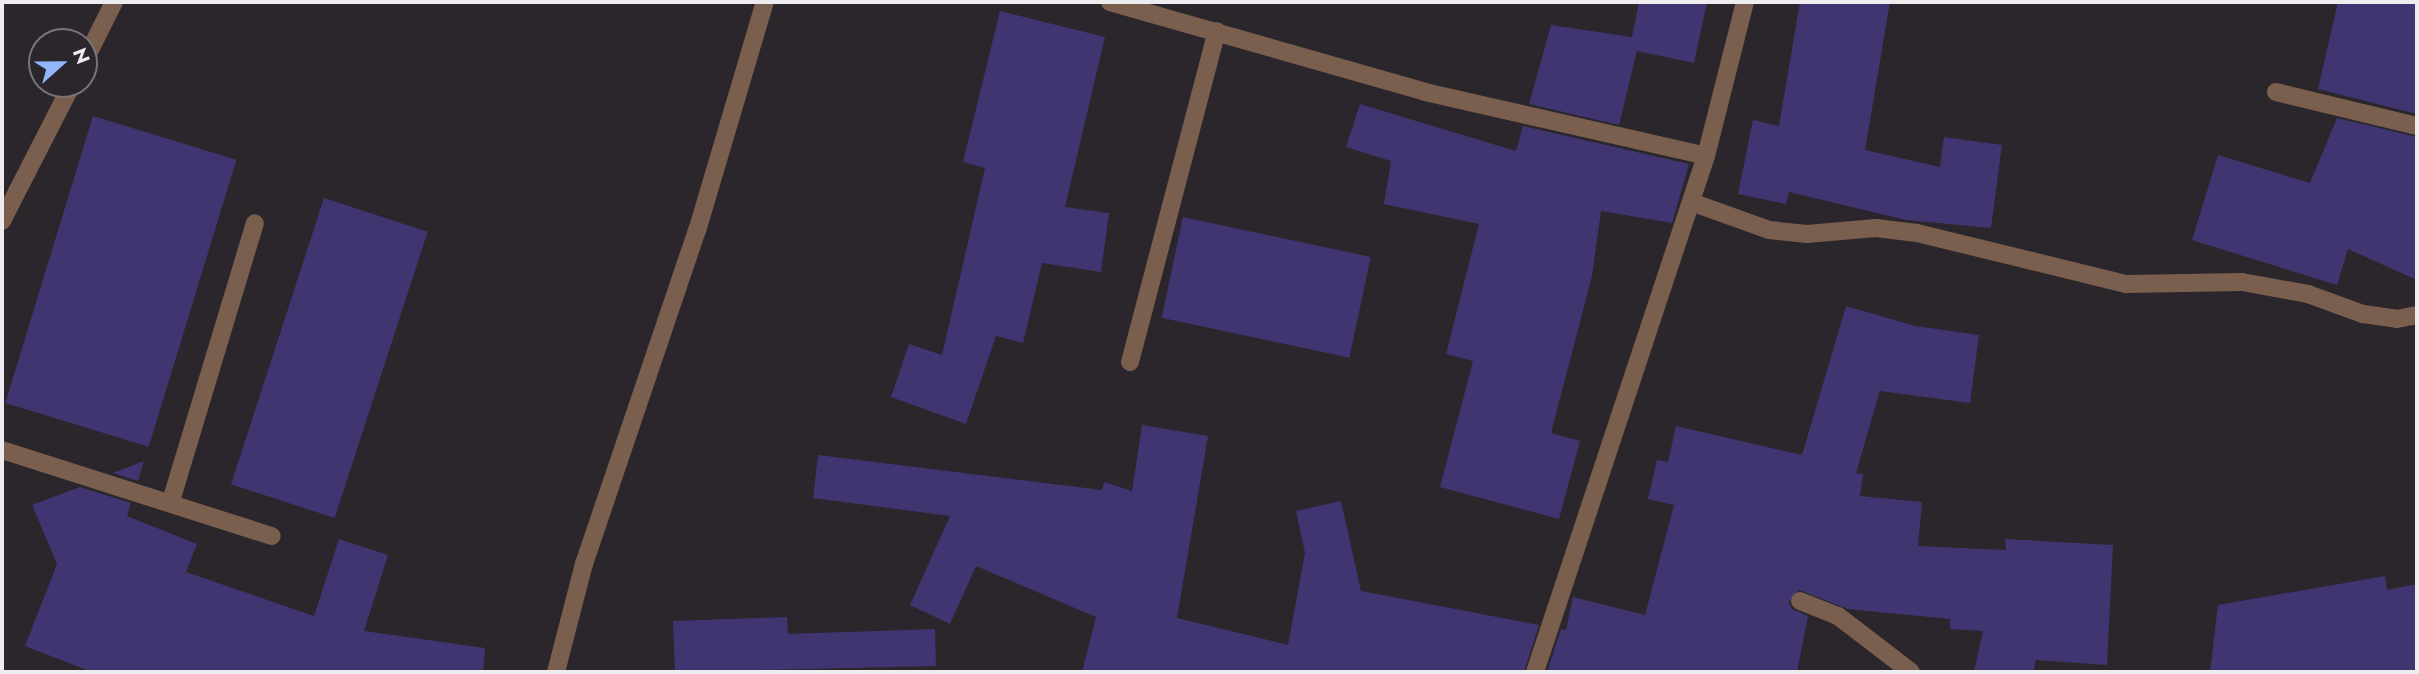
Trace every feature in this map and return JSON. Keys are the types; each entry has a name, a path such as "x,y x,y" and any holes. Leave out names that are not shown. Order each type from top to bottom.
{"street":[{"path":"98,34 114,2"},
{"path":"556,672 584,564 697,230 765,2"},
{"path":"1111,2 1425,92 1706,156"},
{"path":"1535,672 1706,156 1745,2"},
{"path":"1130,362 1217,31"},
{"path":"2276,92 2417,126"},
{"path":"2,221 65,98"},
{"path":"1691,202 1769,230 1807,234 1877,228 1917,233 2127,284 2242,282 2308,294 2363,313 2397,320 2417,315"},
{"path":"171,500 255,223"},
{"path":"2,450 171,500 272,536"},
{"path":"1800,601 1838,616 1911,672"}],"building":[{"path":"1639,2 1707,2 1694,63 1637,51 1619,125 1529,104 1551,25 1632,37"},
{"path":"1800,2 1890,2 1865,150 1940,167 1944,137 2002,145 1991,228 1906,220 1789,192 1786,204 1738,194 1753,120 1779,126"},
{"path":"2338,2 2417,2 2417,114 2318,89"},
{"path":"1000,11 1105,37 1065,207 1109,213 1101,272 1042,263 1023,343 996,336 966,424 891,397 909,344 942,355 985,168 963,162"},
{"path":"1360,104 1516,151 1523,126 1689,164 1672,223 1601,211 1592,276 1551,433 1580,441 1559,519 1440,487 1473,361 1446,354 1479,224 1384,204 1391,161 1346,147"},
{"path":"93,116 236,160 149,447 5,403"},
{"path":"2337,118 2417,137 2417,280 2348,249 2337,285 2192,240 2218,155 2310,183"},
{"path":"324,198 428,232 335,518 231,484"},
{"path":"1183,217 1371,257 1349,358 1162,318"},
{"path":"1846,306 1915,326 1979,335 1970,403 1880,391 1856,473 1863,474 1860,496 1922,502 1918,546 2006,550 2005,539 2113,545 2107,665 2036,660 2033,672 1974,672 1983,631 1950,629 1950,619 1848,609 1799,590 1789,602 1792,609 1808,616 1797,672 1547,672 1561,629 1566,630 1573,597 1645,615 1674,505 1648,499 1657,460 1668,462 1676,426 1802,455"},
{"path":"1142,425 1208,436 1177,618 1288,645 1305,553 1296,511 1341,501 1361,591 1539,625 1524,672 1082,672 1096,617 976,566 950,624 910,605 950,516 813,498 818,455 1102,490 1104,482 1132,491"},
{"path":"144,461 138,481 113,473"},
{"path":"80,487 131,503 127,516 197,544 186,572 314,616 339,539 388,555 364,631 485,648 483,672 92,672 25,646 57,564 32,505"},
{"path":"2385,576 2387,590 2417,584 2417,672 2210,672 2218,605"},
{"path":"787,617 788,634 935,629 936,666 675,672 673,621"}]}
